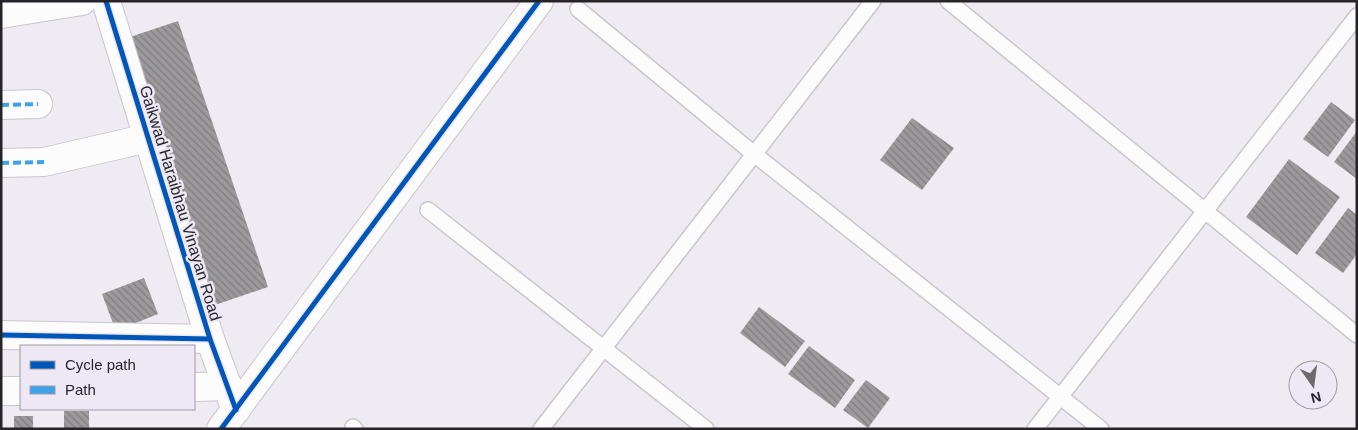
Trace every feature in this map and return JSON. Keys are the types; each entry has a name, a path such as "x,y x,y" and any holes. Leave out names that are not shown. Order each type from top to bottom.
{"street":[{"path":"1,14 82,1"},
{"name":"Gaikwad Haraibhau Vinayan Road","path":"106,1 210,339 228,408"},
{"path":"195,388 228,408 539,1"},
{"path":"1,105 38,104"},
{"path":"1,163 44,162 148,138"},
{"path":"1,334 210,339"},
{"path":"1,391 20,391"}],"lane":[{"path":"541,429 873,1"},
{"path":"948,1 1357,335"},
{"path":"578,9 754,154 1101,429"},
{"path":"1035,429 1357,16"},
{"path":"428,210 706,429"}],"building":[{"path":"178,21 268,287 212,306 121,40"},
{"path":"1331,102 1355,120 1328,157 1303,139"},
{"path":"912,118 954,148 922,190 880,160"},
{"path":"1357,131 1357,179 1334,162"},
{"path":"1289,159 1340,197 1297,255 1246,217"},
{"path":"1348,208 1357,215 1357,254 1343,273 1315,253"},
{"path":"144,278 158,314 116,331 102,294"},
{"path":"759,307 805,341 785,367 740,333"},
{"path":"809,346 855,380 835,408 788,374"},
{"path":"866,380 890,398 868,428 843,410"},
{"path":"64,411 89,411 89,429 64,429"},
{"path":"14,416 33,416 33,429 14,429"}],"marked path":[{"path":"1,105 38,104"},
{"path":"1,163 44,162"}],"cycle path":[{"path":"106,1 210,339 236,410"},
{"path":"221,429 539,1"},
{"path":"1,335 210,339"}]}
